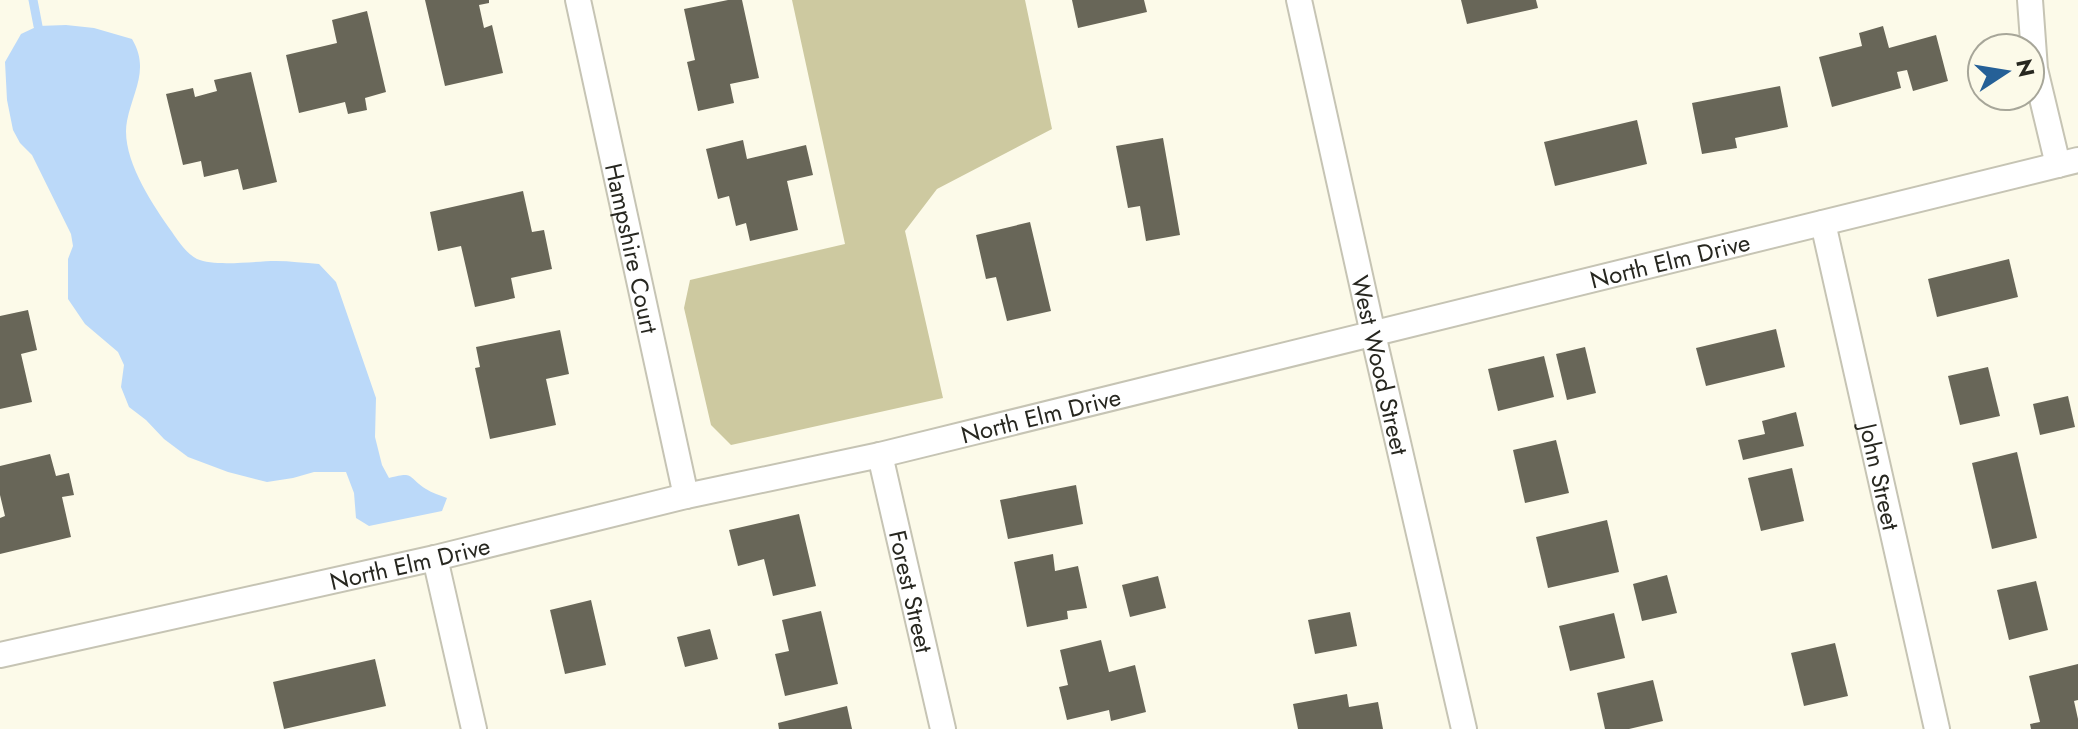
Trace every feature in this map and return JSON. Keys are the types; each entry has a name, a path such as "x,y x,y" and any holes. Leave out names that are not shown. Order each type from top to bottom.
{"street":[{"name":"Hampshire Court","path":"578,0 686,496"},
{"name":"West Wood Street","path":"1299,0 1464,729"},
{"path":"2030,0 2035,69 2068,162"},
{"name":"North Elm Drive","path":"0,655 435,558 686,496 880,455 2068,162"},
{"name":"John Street","path":"1823,223 1937,729"},
{"name":"Forest Street","path":"880,455 943,729"},
{"path":"435,558 474,729"}],"shaded area":[{"path":"792,0 1025,0 1052,129 937,189 905,231 943,398 731,445 711,425 684,308 690,280 845,244"}],"water":[{"path":"38,26 94,28 132,39 140,60 140,70 127,121 128,150 147,194 190,254 214,263 276,261 319,264 336,282 376,398 375,437 382,465 389,478 410,476 428,490 447,498 442,511 369,526 356,518 354,493 346,472 314,472 267,482 228,472 188,457 129,407 121,387 124,365 118,352 85,324 68,299 68,259 73,246 71,234 32,155 13,130 7,100 5,62 21,34"}],"building":[{"path":"425,0 489,0 489,3 479,5 484,28 492,25 503,73 445,86"},
{"path":"742,0 759,78 730,84 734,103 698,111 687,62 695,60 684,9"},
{"path":"1072,0 1144,0 1147,12 1078,28"},
{"path":"1461,0 1536,0 1538,8 1467,24"},
{"path":"367,11 386,92 365,98 367,110 348,114 345,102 299,113 286,55 337,43 332,20"},
{"path":"1883,26 1889,48 1936,35 1948,81 1913,91 1907,70 1897,72 1901,88 1832,107 1819,57 1862,46 1859,33"},
{"path":"251,72 277,182 243,190 238,169 204,177 201,161 183,165 166,94 193,88 195,97 217,91 214,80"},
{"path":"1780,86 1788,127 1735,138 1737,148 1702,154 1692,103"},
{"path":"1637,120 1647,164 1555,186 1544,142"},
{"path":"1163,138 1180,235 1146,241 1140,206 1128,208 1116,146"},
{"path":"743,140 747,159 806,145 813,175 787,181 798,230 750,241 746,223 736,226 729,196 718,199 706,149"},
{"path":"523,191 532,232 544,230 552,269 511,278 515,298 475,307 461,246 438,251 430,212"},
{"path":"1030,222 1051,311 1007,321 996,277 986,279 976,235"},
{"path":"2009,259 2018,297 1937,317 1928,279"},
{"path":"28,310 37,350 21,354 32,402 0,409 0,316"},
{"path":"1776,329 1785,367 1706,386 1696,348"},
{"path":"560,330 569,374 546,379 556,425 490,439 475,368 480,367 476,347"},
{"path":"1585,347 1596,393 1567,400 1556,354"},
{"path":"1544,356 1554,397 1498,411 1488,369"},
{"path":"1988,367 2000,416 1960,425 1948,376"},
{"path":"2068,396 2075,427 2040,435 2033,404"},
{"path":"1796,412 1804,446 1743,460 1738,440 1765,434 1762,421"},
{"path":"1556,440 1569,493 1525,503 1513,450"},
{"path":"2017,452 2037,538 1992,549 1972,463"},
{"path":"50,454 56,476 69,473 74,495 62,497 71,537 0,554 0,518 5,516 0,495 0,466"},
{"path":"1792,468 1804,521 1761,531 1748,478"},
{"path":"1076,485 1083,524 1008,539 1000,500"},
{"path":"799,514 816,586 773,596 764,559 738,566 729,530"},
{"path":"1607,520 1619,572 1548,588 1536,537"},
{"path":"1053,554 1055,571 1078,566 1087,608 1067,611 1068,619 1027,627 1014,562"},
{"path":"1667,575 1677,613 1642,621 1633,584"},
{"path":"1158,576 1166,608 1130,617 1122,585"},
{"path":"2036,581 2048,630 2009,640 1997,590"},
{"path":"591,600 606,665 565,674 550,610"},
{"path":"821,611 838,684 785,696 775,654 789,651 782,620"},
{"path":"1350,612 1357,646 1315,654 1308,620"},
{"path":"1614,613 1625,658 1570,671 1559,626"},
{"path":"710,629 718,659 685,667 677,637"},
{"path":"1101,640 1109,672 1135,665 1146,712 1111,721 1109,710 1067,720 1059,687 1068,685 1060,650"},
{"path":"1835,643 1848,696 1804,706 1791,653"},
{"path":"375,659 386,706 284,729 273,682"},
{"path":"2078,664 2078,700 2074,701 2078,729 2031,729 2030,724 2040,722 2029,676"},
{"path":"1653,680 1663,721 1629,729 1605,729 1597,693"},
{"path":"1347,694 1349,707 1378,702 1383,729 1298,729 1293,704"},
{"path":"847,706 852,729 779,729 778,723"}],"waterway":[{"path":"33,0 38,26"}]}
